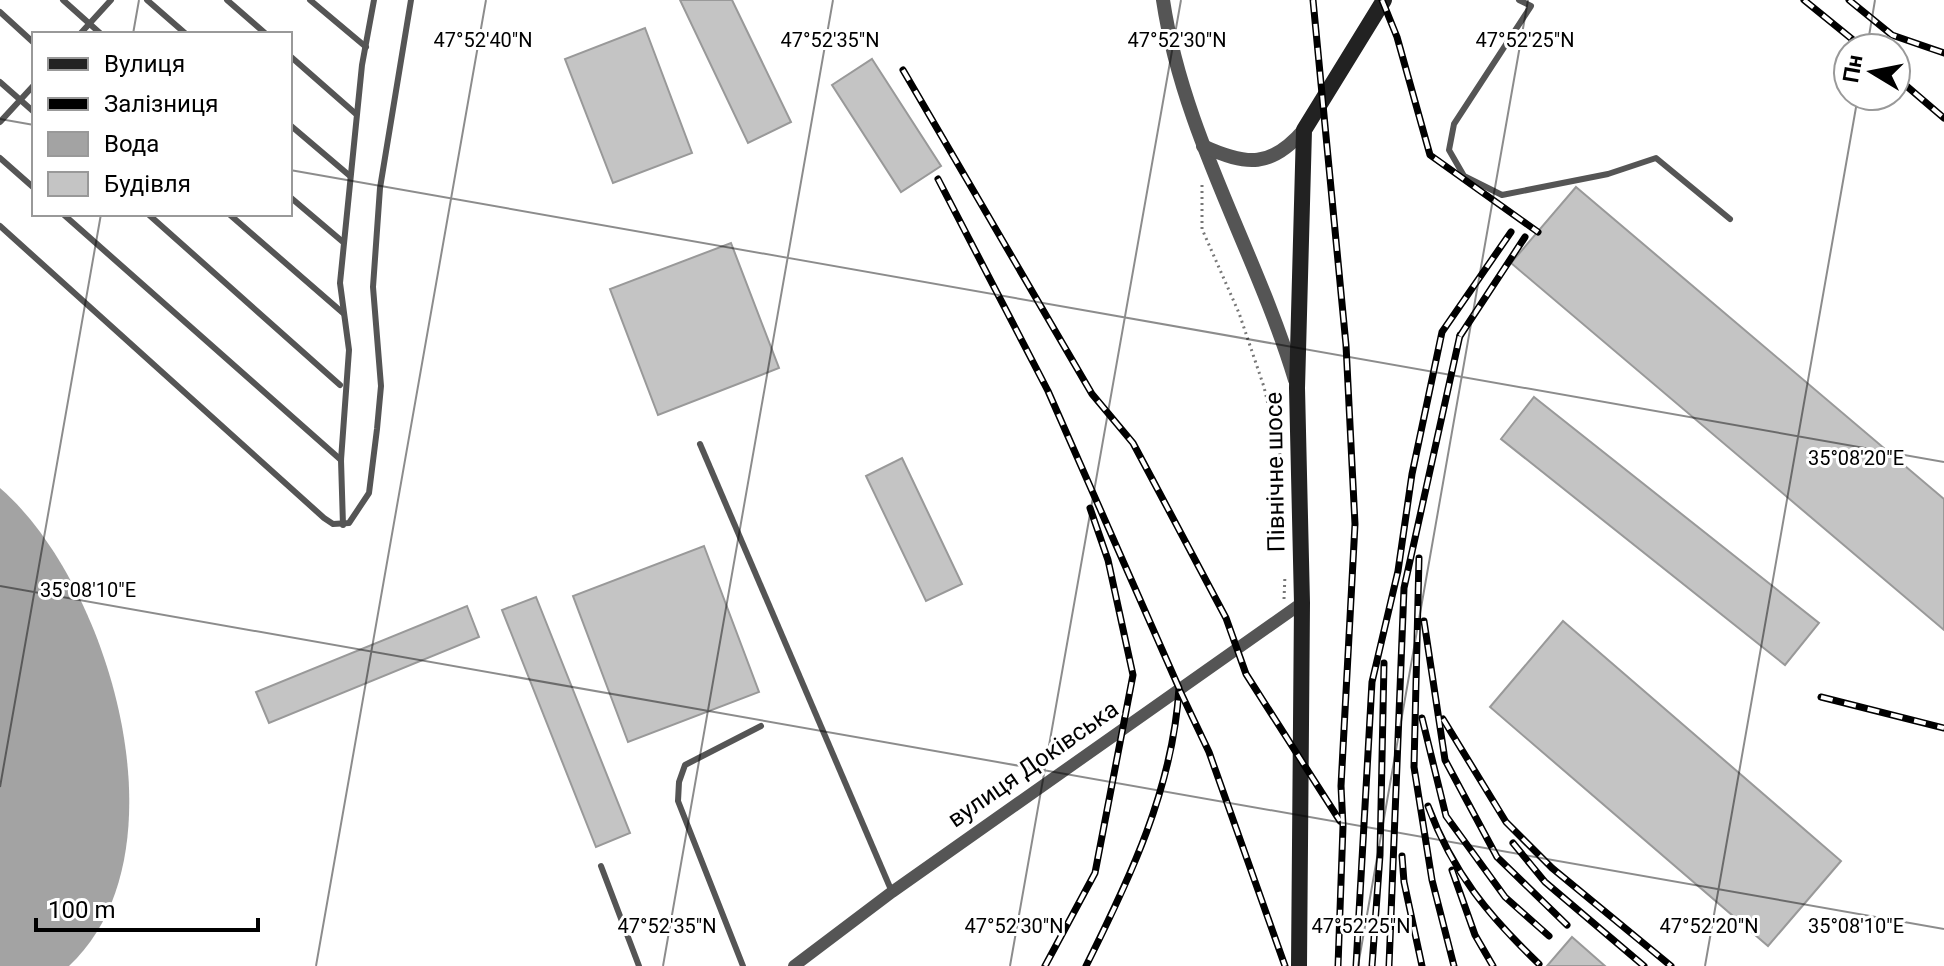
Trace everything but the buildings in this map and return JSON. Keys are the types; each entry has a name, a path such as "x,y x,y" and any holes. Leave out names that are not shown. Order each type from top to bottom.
{"main road":[{"path":"1304,130 1384,0"},
{"name":"Північне шосе","path":"1299,966 1302,603 1297,388 1304,130"}],"street":[{"path":"1163,0 1188,110 1276,316 1297,388"},
{"path":"1203,146 1228,158 1268,159 1287,149 1304,130"},
{"name":"вулиця Доківська","path":"794,966 892,892 1302,603"}],"lane":[{"path":"63,0 99,32"},
{"path":"82,32 111,0"},
{"path":"147,0 184,32"},
{"path":"227,0 264,32"},
{"path":"310,0 366,47"},
{"path":"343,525 341,460 349,350 340,283 357,115 374,0"},
{"path":"0,226 324,518 343,525 349,523 369,493 374,455 381,386 373,287 380,188 411,0"},
{"path":"1519,0 1531,6 1454,124 1449,150 1464,176 1502,195 1608,174 1656,158 1730,219"},
{"path":"0,12 32,41"},
{"path":"292,58 357,115"},
{"path":"0,82 32,110"},
{"path":"0,122 32,87"},
{"path":"292,127 350,176"},
{"path":"0,158 32,186"},
{"path":"292,199 343,242"},
{"path":"65,216 341,460"},
{"path":"150,216 340,385"},
{"path":"231,216 343,313"},
{"path":"700,444 892,892"},
{"path":"743,966 678,801 679,782 685,765 761,726"},
{"path":"601,866 639,966"}],"path":[{"path":"1202,182 1202,229 1239,313 1264,387 1283,467"}],"water":[{"path":"0,488 39,531 74,586 102,651 121,720 129,790 125,857 105,917 69,966 0,966"}],"railway":[{"path":"1313,0 1346,345 1355,524 1341,786 1343,826 1338,966"},
{"path":"1382,0 1397,37 1430,155 1538,232"},
{"path":"1804,0 1843,32"},
{"path":"1849,0 1892,35 1944,53"},
{"path":"903,70 1092,394 1133,443 1226,618 1246,674 1340,821"},
{"path":"1912,91 1944,118"},
{"path":"938,179 1048,391 1179,688 1175,725 1159,797 1133,866 1086,966"},
{"path":"1356,966 1372,682 1398,571 1412,474 1442,332 1511,232"},
{"path":"1460,336 1525,237"},
{"path":"1389,966 1404,588 1460,335"},
{"path":"1045,966 1095,873 1133,675 1108,560 1090,508"},
{"path":"1419,558 1414,767 1432,880 1454,966"},
{"path":"1424,621 1445,760 1497,857 1567,925"},
{"path":"1372,966 1380,855 1384,663"},
{"path":"1180,691 1209,752 1285,966"},
{"path":"1821,697 1944,728"},
{"path":"1422,718 1446,816 1505,897 1549,936"},
{"path":"1443,719 1506,822 1552,868 1671,966"},
{"path":"1428,806 1449,852 1474,892 1539,964"},
{"path":"1513,843 1545,882 1644,966"},
{"path":"1402,856 1404,882 1422,966"},
{"path":"1452,870 1475,935 1493,966"}]}
